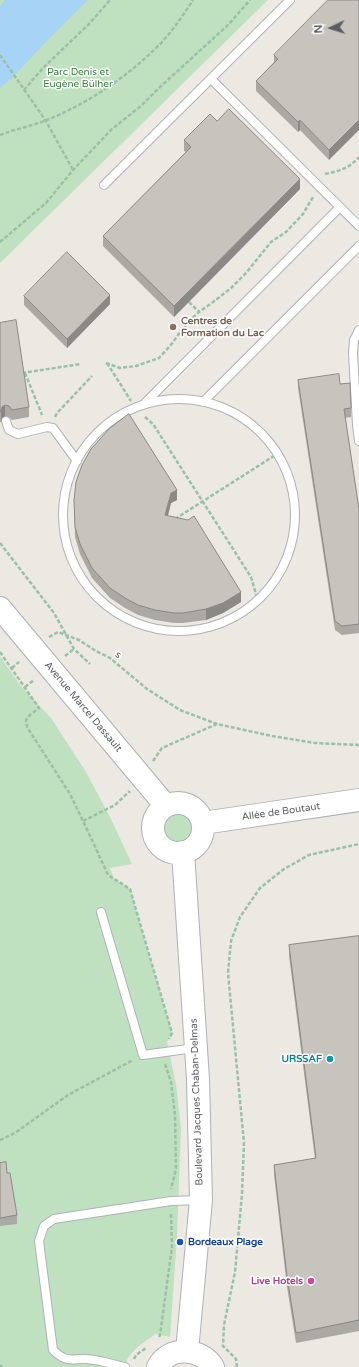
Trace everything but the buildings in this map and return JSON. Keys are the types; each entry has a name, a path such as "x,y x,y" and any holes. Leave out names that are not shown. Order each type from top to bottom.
{"main road":[{"name":"Avenue Marcel Dassault","path":"0,608 166,806"},
{"name":"Allée de Boutaut","path":"203,823 359,800"},
{"path":"180,802 186,803 197,810 203,823 203,833 199,844 194,849 176,853 164,848 154,838 154,819 166,806 180,802"},
{"name":"Boulevard Jacques Chaban-Delmas","path":"183,852 198,1079 201,1200 187,1351"},
{"path":"158,1367 160,1363 172,1354 187,1351 200,1354 210,1362 213,1367"}],"lane":[{"path":"104,185 290,0"},
{"path":"211,80 359,226"},
{"path":"139,407 340,207"},
{"path":"203,402 359,246"},
{"path":"359,330 354,340 353,353 359,441"},
{"path":"176,399 203,402 216,405 233,412 246,420 260,432 277,454 289,479 294,498 295,518 293,541 288,557 269,590 243,613 224,623 199,630 174,632 151,628 131,622 106,606 89,588 78,573 69,552 64,529 63,510 65,493 70,476 87,444 100,430 113,420 139,407 161,401 176,399"},
{"path":"6,421 10,430 18,434 48,427 53,428 77,461"},
{"path":"101,912 143,1055 195,1048"},
{"path":"125,1367 92,1359 71,1360 60,1358 53,1350 39,1241 44,1226 54,1219 171,1201 201,1200"}],"path":[{"path":"24,90 43,68 89,24 110,0"},
{"path":"0,135 46,121 101,92 135,67 163,41 193,0"},
{"path":"0,242 46,203 73,170 112,129 141,106 228,25 250,0"},
{"path":"0,55 46,121 73,170"},
{"path":"258,601 251,577 153,424 106,363 120,368 136,366 159,358 187,323 230,289 246,274 271,242 286,232 303,214 314,195 317,185 325,175 348,168 359,156"},
{"path":"189,302 199,312"},
{"path":"18,374 81,364"},
{"path":"25,373 48,427"},
{"path":"48,427 57,413 92,376"},
{"path":"171,522 277,454"},
{"path":"0,543 54,613 74,649 90,664"},
{"name":"s","path":"12,668 46,639 58,632 71,637 110,658 147,689 180,710 217,724"},
{"path":"0,652 39,708 26,720 27,727 70,794 108,874 130,889 172,1033 161,1052 171,1082 175,1115 176,1169 171,1189 172,1247 160,1335 156,1342"},
{"path":"83,821 115,805 136,785 162,748 217,724 272,736 315,743 359,745"},
{"path":"237,1367 236,1359 224,1346 224,1325 235,1272 242,1194 244,1143 228,972 231,941 240,917 260,888 284,869 309,855 359,844"},
{"path":"0,1140 15,1133 68,1095 143,1055"},
{"path":"133,1361 136,1355 149,1346"}],"green space":[{"name":"Parc Denis et Eugène Bülher","path":"0,0 268,0 0,263"},
{"path":"0,656 20,685 51,718 86,772 110,817 132,864 110,868 114,879 130,889 172,1033 167,1042 176,1084 181,1128 177,1236 170,1337 155,1334 129,1356 124,1367 0,1367"},
{"path":"175,811 181,811 190,815 194,827 190,839 181,843 175,843 166,839 162,830 162,824 166,815"}],"water":[{"path":"5,0 88,0 14,76 0,88 0,6"}],"place":[{"name":"Centres de Formation du Lac","path":"173,327"},
{"name":"URSSAF","path":"330,1059"},
{"name":"Bordeaux Plage","path":"180,1242"},
{"name":"Live Hotels","path":"311,1281"}]}
